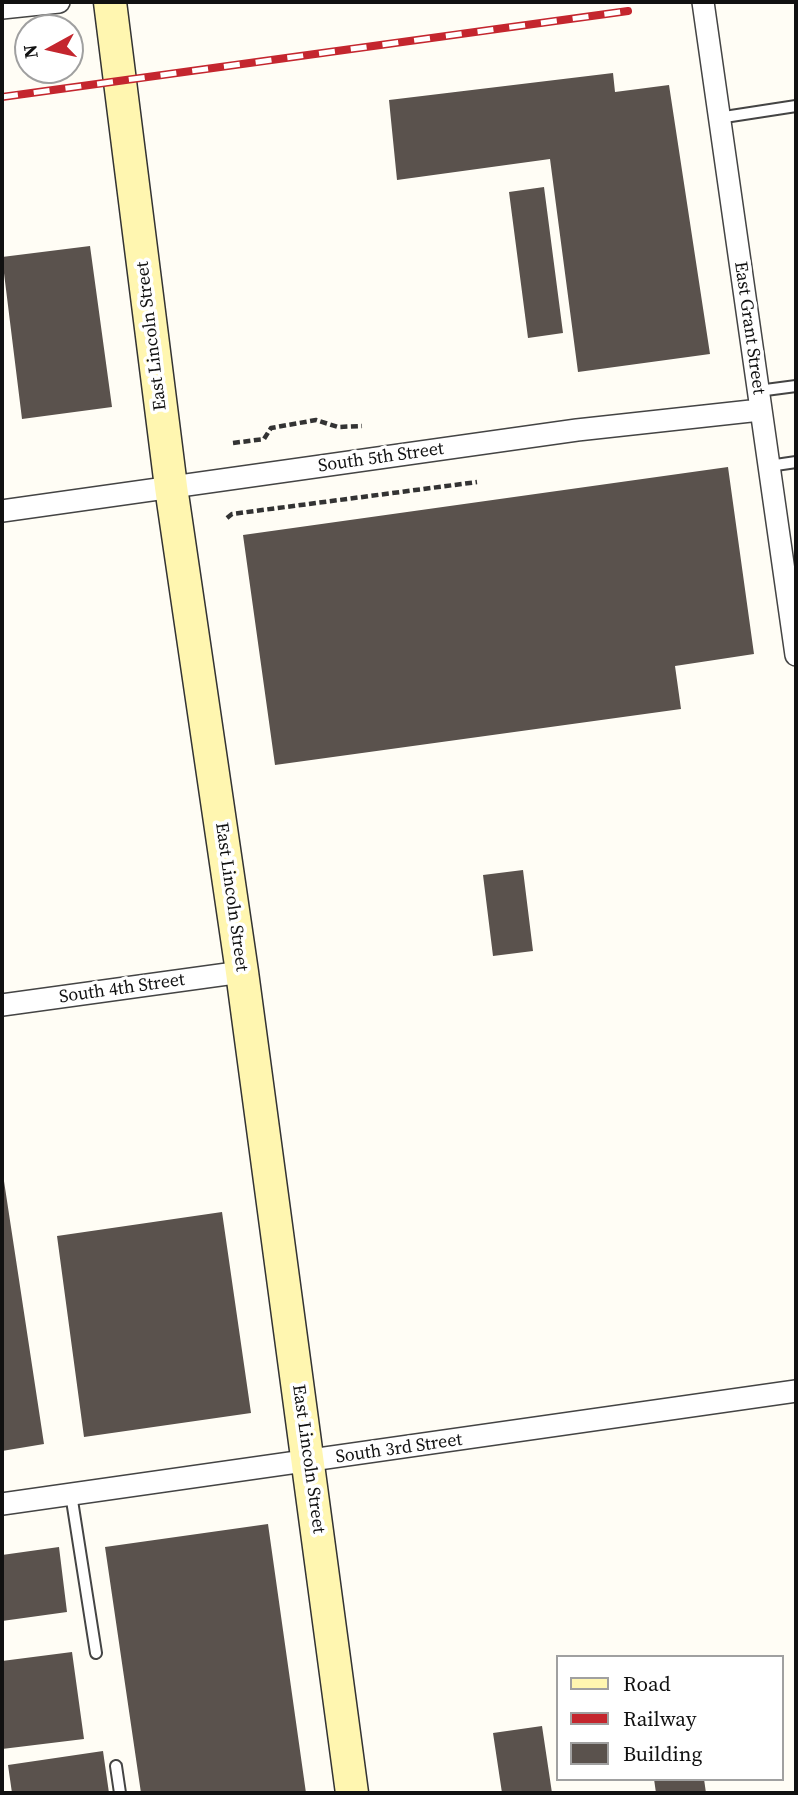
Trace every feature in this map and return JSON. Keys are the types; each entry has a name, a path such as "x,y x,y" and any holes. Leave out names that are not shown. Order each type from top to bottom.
{"main road":[{"name":"East Lincoln Street","path":"110,2 171,487 242,972 352,1793"}],"street":[{"path":"2,8 59,2"},
{"name":"East Grant Street","path":"703,2 796,655"},
{"name":"South 5th Street","path":"2,511 578,430 759,400"},
{"name":"South 4th Street","path":"2,1005 242,972"},
{"name":"South 3rd Street","path":"2,1504 796,1391"}],"lane":[{"path":"718,118 796,106"},
{"path":"759,400 796,386"},
{"path":"769,466 796,462"},
{"path":"71,1494 96,1653"},
{"path":"116,1766 120,1793"}],"path":[{"path":"233,443 264,439 271,428 316,420 338,427 362,426"},
{"path":"227,518 232,514 477,482"}],"building":[{"path":"613,73 615,92 669,85 710,354 578,372 550,159 397,180 389,100"},
{"path":"544,187 563,333 528,338 509,192"},
{"path":"90,246 112,407 22,419 2,257"},
{"path":"728,467 754,654 675,666 681,709 275,765 243,535"},
{"path":"523,870 533,951 493,956 483,875"},
{"path":"2,1168 44,1444 2,1451"},
{"path":"222,1212 251,1413 84,1437 57,1236"},
{"path":"268,1524 306,1793 141,1793 105,1547"},
{"path":"59,1547 67,1612 2,1621 2,1555"},
{"path":"72,1652 84,1739 2,1749 2,1661"},
{"path":"542,1726 552,1793 502,1793 493,1733"},
{"path":"103,1751 109,1793 12,1793 8,1765"},
{"path":"654,1781 704,1781 706,1793 656,1793"}],"railway":[{"path":"2,97 628,11"}]}
